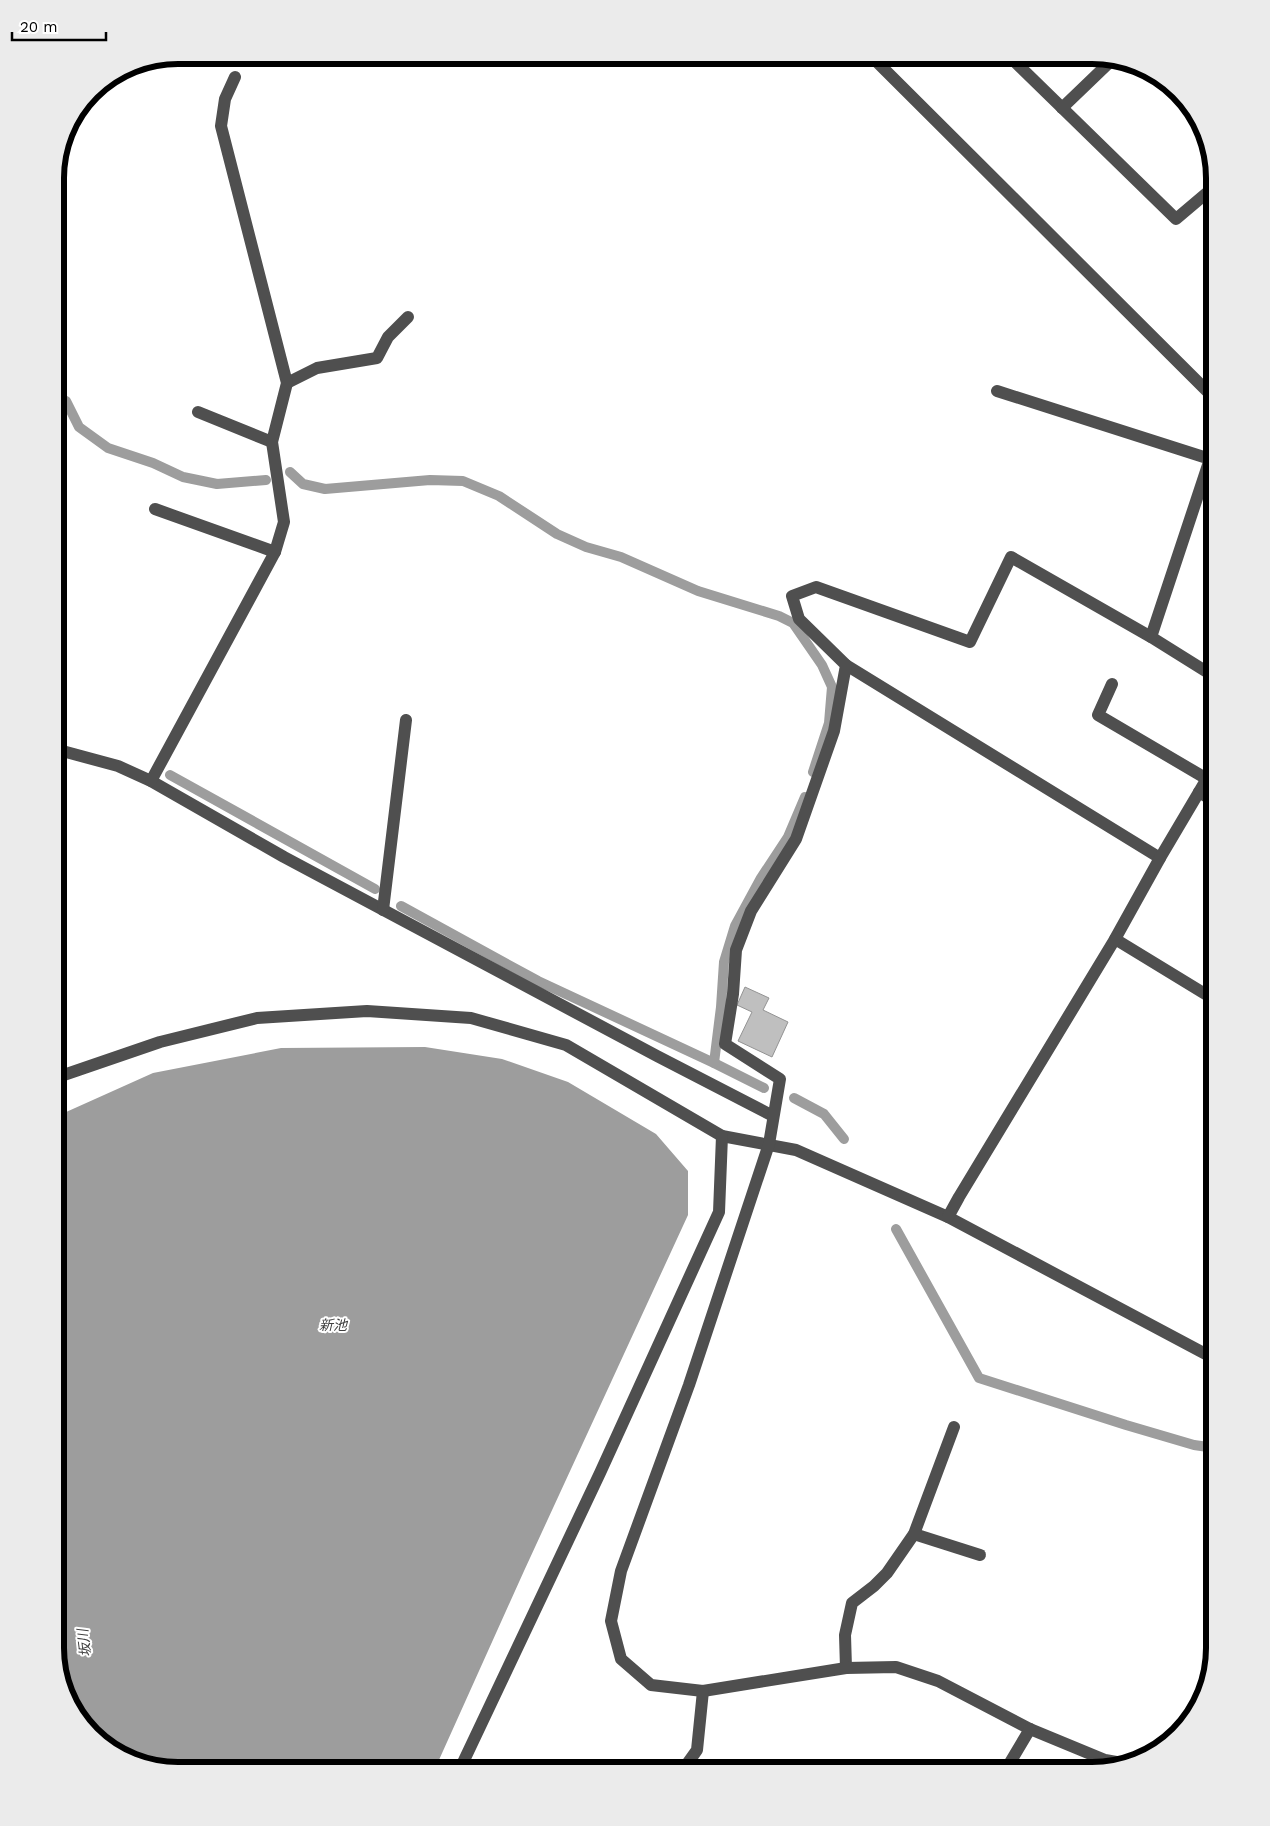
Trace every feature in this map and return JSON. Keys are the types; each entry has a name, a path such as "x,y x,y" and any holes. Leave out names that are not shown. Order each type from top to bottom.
{"street":[{"path":"879,64 1206,390"},
{"path":"1017,64 1176,219 1206,194"},
{"path":"1062,108 1107,65"},
{"path":"151,781 275,552 284,522 272,442 287,383 222,126 225,99 235,77"},
{"path":"287,383 317,368 377,358 388,337 408,317"},
{"path":"997,391 1206,453"},
{"path":"198,412 272,442"},
{"path":"1151,637 1206,476"},
{"path":"155,509 275,552"},
{"path":"1160,858 846,665 799,619 792,596 816,588 970,642 1011,557 1151,637 1206,671"},
{"path":"846,665 834,731 796,839 751,911 736,950 733,994 726,1044 780,1079 769,1144 689,1385 621,1571 611,1621 621,1659 651,1685 703,1691 846,1668 896,1667 938,1681 1030,1730 1109,1761"},
{"path":"1112,684 1098,715 1206,778"},
{"path":"383,910 406,720"},
{"path":"64,751 118,766 151,781 284,858 773,1116"},
{"path":"948,1217 1115,939 1206,781"},
{"path":"1199,792 1206,796"},
{"path":"1115,939 1206,995"},
{"path":"64,1075 160,1042 257,1018 367,1012 470,1018 566,1045 722,1136 796,1150 948,1217 1206,1354"},
{"path":"463,1762 600,1473 719,1212 722,1136"},
{"path":"846,1668 845,1635 852,1603 874,1586 887,1572 914,1534 954,1427"},
{"path":"914,1534 980,1555"},
{"path":"688,1762 697,1750 703,1691"},
{"path":"1010,1762 1030,1730"}],"water":[{"name":"新池","path":"425,1047 502,1059 568,1082 656,1134 688,1171 688,1215 438,1762 171,1762 148,1758 134,1754 121,1747 97,1729 79,1705 72,1692 68,1678 64,1648 64,1113 153,1073 281,1048"}],"building":[{"path":"745,987 769,998 763,1010 788,1022 772,1057 738,1041 752,1012 737,1005"}],"waterway":[{"path":"66,401 79,427 108,448 153,463 183,477 217,484 266,480"},
{"path":"290,472 303,484 325,489 430,480 463,481 499,496 557,534 586,547 621,557 698,591 779,616 793,623 822,665 832,687 829,723 813,772"},
{"path":"170,775 375,889"},
{"path":"714,1063 724,962 735,926 761,878 788,837 805,797"},
{"path":"401,906 538,981 764,1088"},
{"path":"794,1098 824,1114 844,1139"},
{"path":"896,1229 979,1378 1126,1425 1206,1447"}],"water label":[{"name":"坂川","path":"84,1643"}]}
